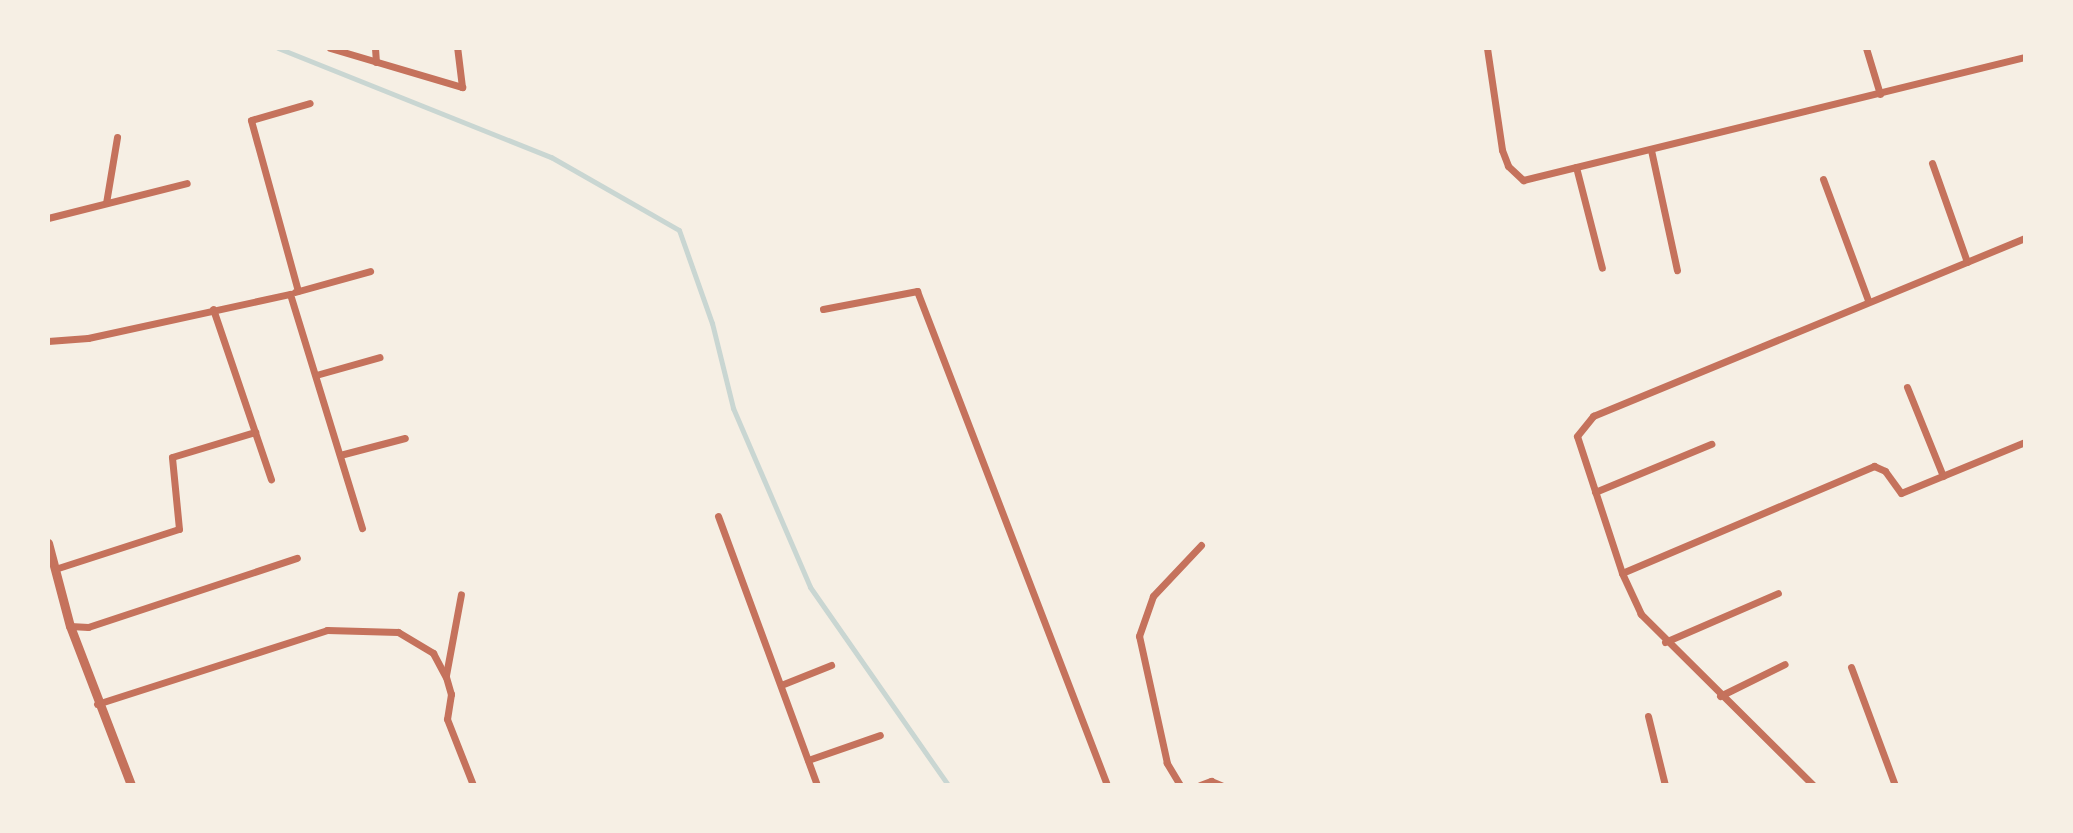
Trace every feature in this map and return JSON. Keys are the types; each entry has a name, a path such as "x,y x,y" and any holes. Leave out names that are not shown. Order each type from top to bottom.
{"street":[{"path":"330,48 462,87 457,48"},
{"path":"375,48 376,62"},
{"path":"1487,48 1508,166 1523,180 2025,57"},
{"path":"1866,48 1880,94"},
{"path":"310,103 251,120 316,375 362,528"},
{"path":"106,203 117,137"},
{"path":"1651,150 1677,270"},
{"path":"1932,163 1967,262"},
{"path":"1576,167 1602,268"},
{"path":"1823,179 1868,300"},
{"path":"48,218 187,183"},
{"path":"1813,785 1665,642 1641,614 1622,573 1577,436 1593,416 1868,300 2025,238"},
{"path":"48,341 88,338 294,292 370,271"},
{"path":"823,309 917,291 1107,785"},
{"path":"213,309 271,479"},
{"path":"316,375 380,357"},
{"path":"1907,387 1943,476"},
{"path":"55,569 179,529 172,457 255,432"},
{"path":"340,455 405,438"},
{"path":"1622,573 1874,466 1885,471 1901,493 2025,442"},
{"path":"1595,492 1711,444"},
{"path":"718,516 817,785"},
{"path":"48,543 70,626 97,704 131,785"},
{"path":"1180,785 1167,763 1139,636 1153,596 1201,545"},
{"path":"70,626 88,627 297,558"},
{"path":"1665,642 1778,593"},
{"path":"446,677 461,594"},
{"path":"97,704 327,630 398,632 415,638 433,653 446,677 451,694 447,719 473,785"},
{"path":"1720,696 1785,664"},
{"path":"781,685 831,665"},
{"path":"1851,667 1895,785"},
{"path":"1648,716 1665,785"},
{"path":"808,760 880,735"},
{"path":"1200,785 1211,781 1221,785"}],"waterway":[{"path":"278,48 551,157 679,230 712,323 733,408 810,587 948,785"}]}
